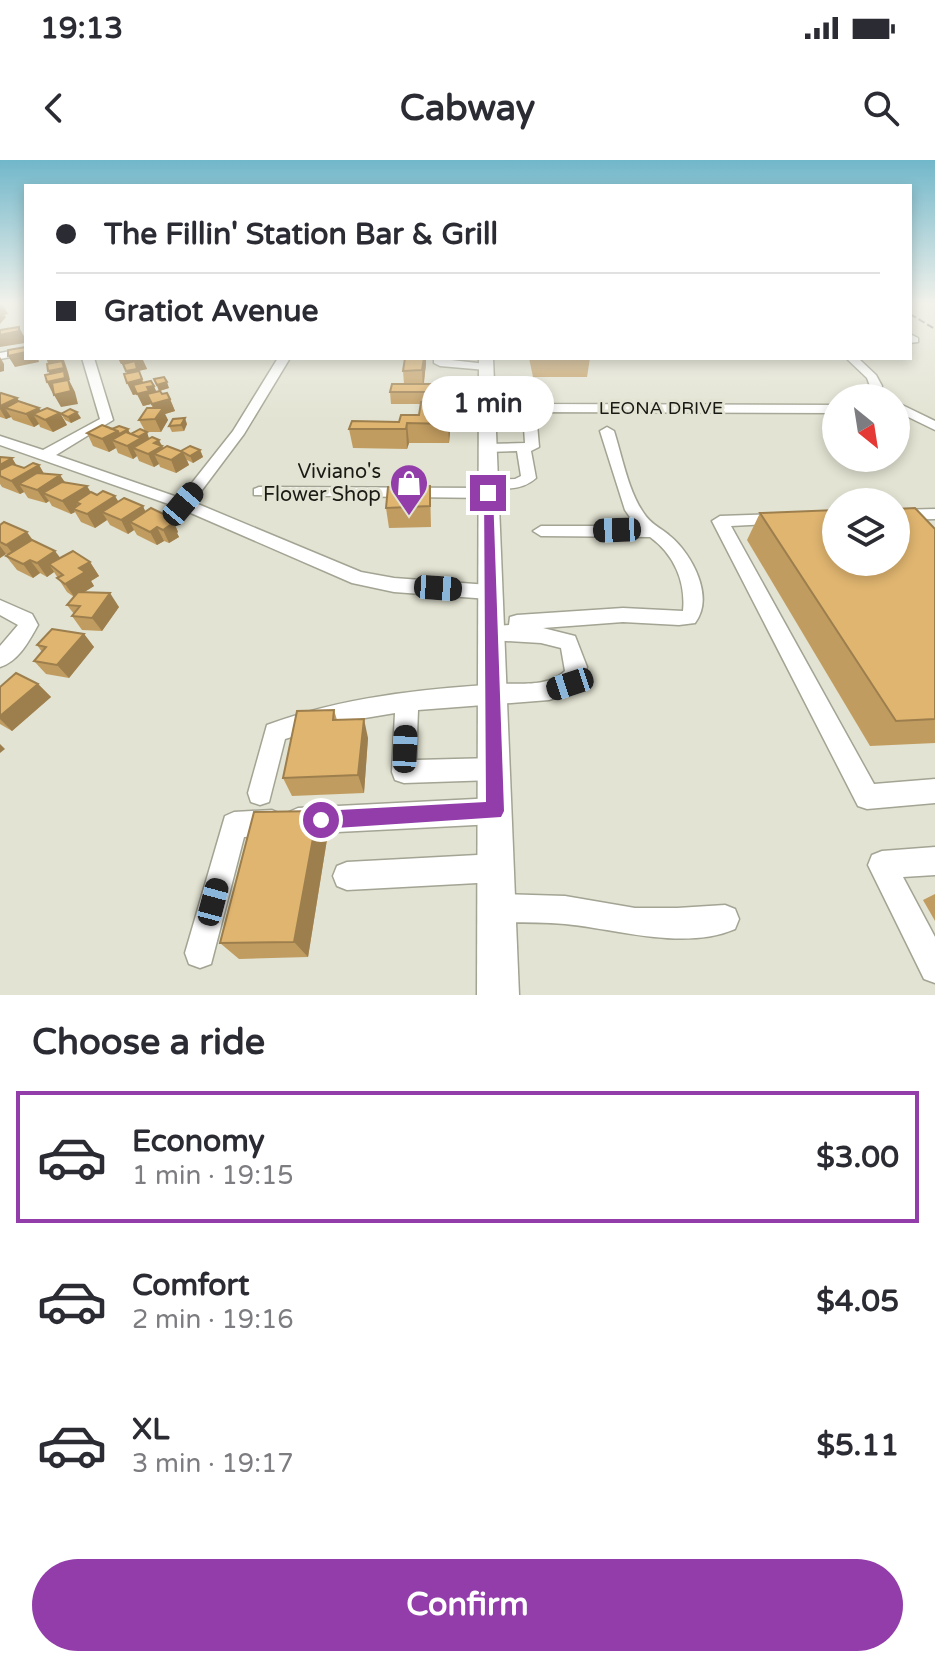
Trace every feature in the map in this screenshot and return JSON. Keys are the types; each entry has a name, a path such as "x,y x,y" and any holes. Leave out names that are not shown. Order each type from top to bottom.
{"main road":[{"path":"486,362 498,995"}],"street":[{"path":"0,356 24,351"},
{"path":"47,454 107,420 89,360"},
{"path":"183,504 227,452 262,400 283,360"},
{"path":"440,360 440,363 449,366 486,362"},
{"path":"854,360 875,384"},
{"path":"487,448 532,447 528,383"},
{"name":"LEONA DRIVE","path":"486,403 529,408 822,409"},
{"path":"910,414 935,426"},
{"path":"910,420 919,419"},
{"path":"607,431 633,510 648,531"},
{"path":"0,440 183,504 377,583 489,592"},
{"path":"259,492 488,488 517,484 529,478 523,447"},
{"path":"927,514 935,531"},
{"path":"807,518 720,521 867,797 935,791"},
{"path":"490,627 636,614 688,618 692,613 694,603 684,568 662,536 648,531 541,531"},
{"path":"0,607 25,619 28,625 18,642 0,659"},
{"path":"260,793 275,732 305,721 407,703 549,691 570,684 576,675 576,663 568,642 490,627"},
{"path":"407,703 404,772 494,769"},
{"path":"200,953 234,825 495,811"},
{"path":"935,861 882,865 935,968"},
{"path":"347,876 496,868"},
{"path":"497,908 565,910 635,922 725,919"}],"building":[{"path":"24,347 24,352 8,356 8,350"},
{"path":"405,360 424,360 422,370 403,371"},
{"path":"62,361 64,368 48,371 47,364"},
{"path":"135,361 137,369 126,371 123,364"},
{"path":"64,371 65,378 47,382 45,375"},
{"path":"139,371 142,379 127,383 124,374"},
{"path":"164,377 167,382 157,385 154,379"},
{"path":"68,380 71,391 54,395 52,383"},
{"path":"151,381 154,386 147,387 149,391 137,394 133,385"},
{"path":"392,384 432,384 431,392 390,392"},
{"path":"1,393 17,398 0,406"},
{"path":"167,393 170,399 152,404 147,394"},
{"path":"18,401 39,408 26,414 5,408"},
{"path":"421,402 450,402 448,424 407,423 406,429 349,429 352,421 399,422 401,415 419,415"},
{"path":"47,408 60,413 45,420 33,414"},
{"path":"147,408 163,408 155,419 139,420"},
{"path":"70,409 77,412 68,417 61,414"},
{"path":"185,418 181,425 169,426 173,419"},
{"path":"102,425 118,431 102,439 87,433"},
{"path":"119,426 128,429 119,434 112,429"},
{"path":"140,429 147,432 138,437 131,434"},
{"path":"126,432 141,438 127,446 112,440"},
{"path":"152,437 159,440 154,443 162,446 148,454 133,448"},
{"path":"167,446 183,452 171,460 154,454"},
{"path":"190,446 200,450 190,456 181,451"},
{"path":"0,457 12,458 0,465"},
{"path":"33,463 39,465 11,481 0,476 0,470 12,464 24,468"},
{"path":"37,473 60,475 37,490 19,484"},
{"path":"62,482 87,486 62,501 43,493"},
{"path":"430,486 430,506 386,508 388,487"},
{"path":"103,491 115,496 87,514 73,509 80,504 76,502 91,492 97,495"},
{"path":"124,498 143,506 121,520 102,512"},
{"path":"151,508 172,518 168,521 173,523 163,530 157,527 150,532 130,522"},
{"path":"910,508 915,508 935,529 935,719 896,721 760,513 822,511 822,576 910,576"},
{"path":"4,522 27,532 6,545 0,542 0,525"},
{"path":"32,540 55,551 37,563 30,560 23,564 6,556"},
{"path":"73,551 90,562 79,568 85,572 65,584 57,578 63,575 49,564"},
{"path":"78,592 110,593 92,618 72,616 80,606 67,605"},
{"path":"52,629 84,634 57,665 34,661 46,647 37,645"},
{"path":"16,673 38,684 0,716 0,687"},
{"path":"334,710 333,720 364,719 358,775 283,778 297,711"},
{"path":"318,811 294,942 220,943 254,812"}],"place":[{"name":"Viviano's Flower Shop","path":"409,517"}],"route":[{"path":"321,820 495,811 488,493"}]}
